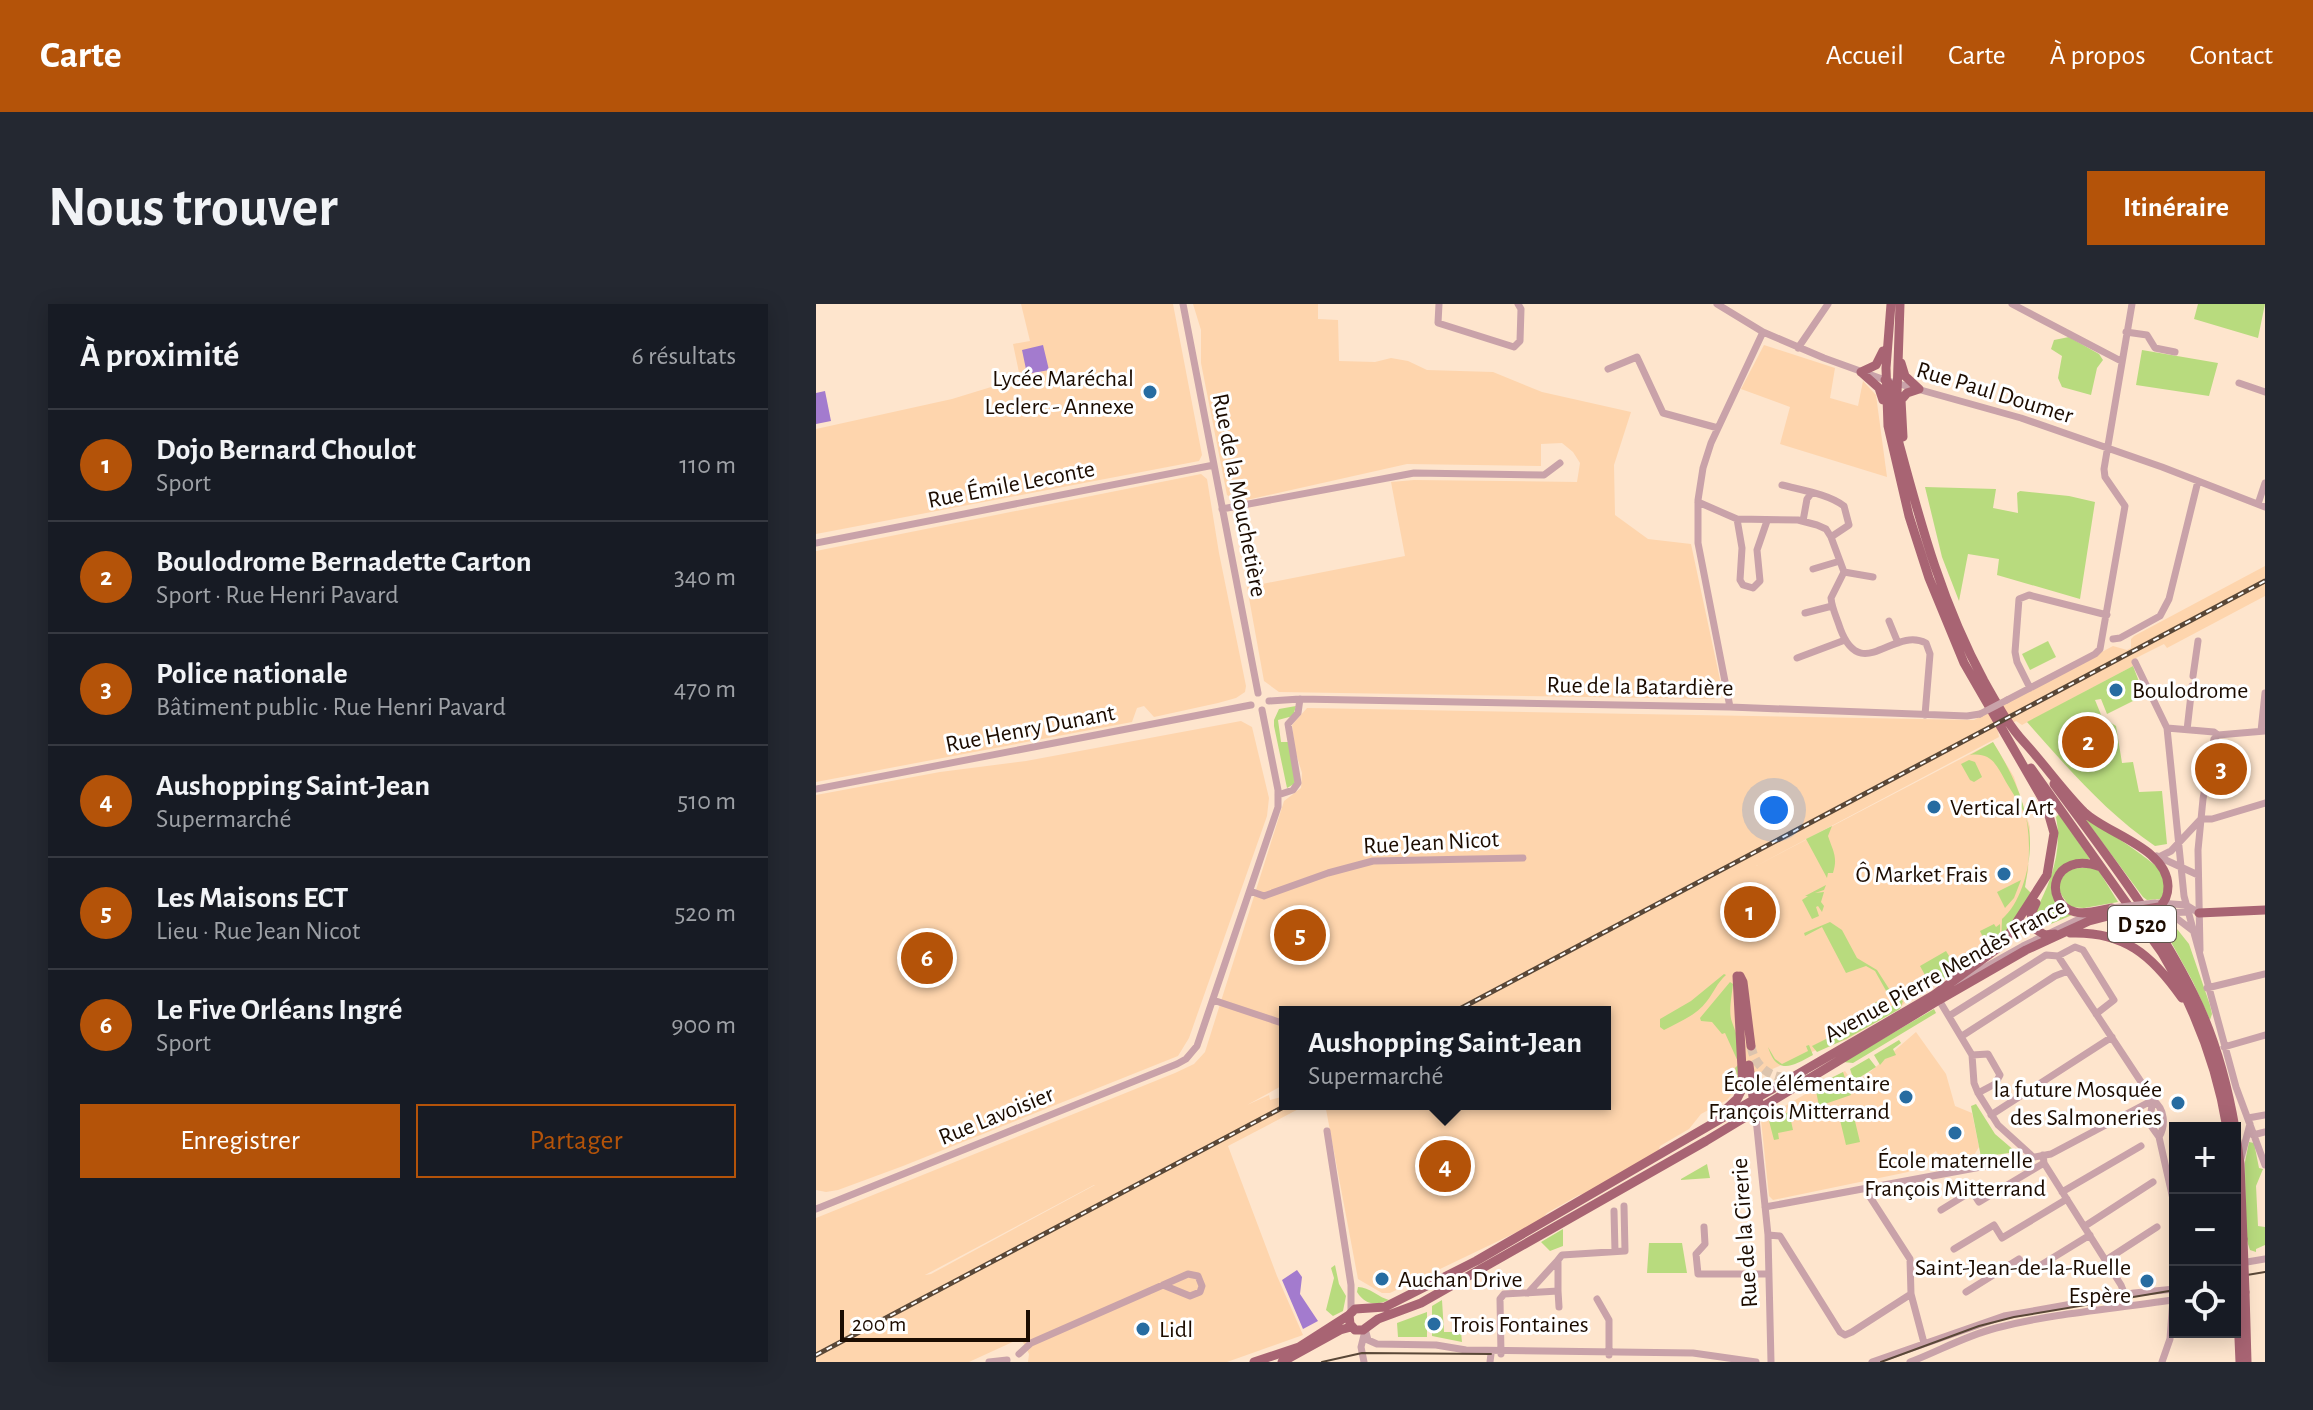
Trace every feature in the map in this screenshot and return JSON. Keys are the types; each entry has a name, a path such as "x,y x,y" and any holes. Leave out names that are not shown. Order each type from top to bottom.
{"main road":[{"name":"D 520","path":"1888,426 1885,380 1890,304"},
{"name":"D 520","path":"1890,304 1880,361 1871,369 1861,372 1882,393 1909,516 1929,578 1968,671 2013,743 2162,953 2181,985 2212,1064 2226,1122"},
{"name":"D 520","path":"1900,304 1896,383 1905,461 1924,539 1948,608 1993,698 2126,883 2175,959 2195,996 2220,1062 2234,1122"},
{"name":"D 520","path":"1889,322 1891,376 1896,383"},
{"path":"1898,346 1902,370 1919,389"},
{"name":"D 520","path":"1885,380 1892,386 1899,446 1905,461"},
{"path":"1905,461 1901,400 1907,393 1919,389"},
{"path":"2024,742 2098,824 2148,851 2159,862 2167,878 2162,908 2078,913 2064,906 2056,891 2056,881 2062,871 2072,863 2084,862 2102,868"},
{"path":"2013,743 2052,819 2053,849 2047,875 2031,914 2035,929 2045,935 2092,932 2135,948 2160,968 2195,1017"},
{"path":"1937,998 2002,945 2021,920 2047,875"},
{"path":"2199,910 2265,910"},
{"path":"2064,933 2116,913"},
{"name":"Avenue Pierre Mendès France","path":"1254,1362 1299,1347 1350,1313 1385,1307 1476,1261 1754,1100 2026,950 2064,933"},
{"path":"1738,980 1743,982 1751,1046"},
{"path":"1738,980 1754,1100 1766,1105"},
{"path":"1700,1131 1706,1122 1731,1106 1743,1087 1738,980"},
{"name":"Avenue Pierre Mendès France","path":"1285,1361 1340,1330 1361,1327 1421,1303 1755,1112 1937,998"},
{"path":"1808,1073 1905,1020"},
{"path":"2241,1292 2247,1362"},
{"path":"1350,1313 1361,1327 1371,1315 1364,1309"},
{"path":"2240,1338 2240,1362"}],"street":[{"name":"Rue de la Mouchetière","path":"1183,304 1258,693"},
{"path":"1439,304 1438,323 1514,347 1520,341 1521,309 1518,304"},
{"name":"Rue Paul Doumer","path":"1717,304 1763,332 1861,372 2021,418 2262,506"},
{"path":"1798,348 1828,304"},
{"path":"2012,304 2121,361"},
{"path":"2030,688 2015,652 2019,599 2029,595 2107,615 2125,506 2105,477 2107,448 2132,304"},
{"path":"1730,707 1698,543 1698,502 1703,468 1718,428 1763,332"},
{"path":"2126,332 2147,335 2155,348 2175,352"},
{"path":"1608,369 1637,357 1663,413 1718,428"},
{"path":"2239,383 2265,392"},
{"path":"1222,509 1414,473 1544,475 1560,463"},
{"name":"Rue Émile Leconte","path":"816,543 1214,465"},
{"path":"2113,639 2160,616 2169,599 2198,481"},
{"path":"2262,506 2265,483"},
{"path":"1782,485 1829,498 1844,506 1849,525 1831,537"},
{"path":"1803,521 1810,495"},
{"path":"1698,502 1737,519 1803,521 1826,529 1844,572"},
{"path":"1737,519 1742,548 1740,580 1743,585 1753,588 1760,581 1757,550 1767,521"},
{"path":"1813,569 1840,561"},
{"path":"1844,572 1873,577"},
{"path":"1844,572 1833,590 1832,606 1845,640 1854,651 1865,654 1917,639 1926,643 1930,654 1925,715"},
{"path":"1805,613 1832,606"},
{"name":"Rue de la Batardière","path":"1269,701 1300,699 1980,714 2095,654 2107,615"},
{"path":"1889,621 1898,643"},
{"path":"1797,658 1845,640"},
{"path":"2193,676 2198,641"},
{"path":"2135,662 2167,728 2179,866 2187,909 2224,1047 2265,1165"},
{"path":"2187,730 2192,686"},
{"path":"1262,710 1254,709 1251,705 1252,697 1258,693 1264,694 1269,701 1262,710 1278,795 1276,812 1213,1000 1279,1022"},
{"path":"2167,728 2214,732 2218,735 2263,731 2265,693"},
{"path":"1278,795 1293,790 1298,783 1288,724 1299,711 1300,699"},
{"name":"Rue Henry Dunant","path":"816,789 1251,705"},
{"path":"2201,965 2198,875 2201,819 2214,739 2218,735"},
{"path":"2159,857 2177,845 2201,819 2212,819 2265,803"},
{"path":"2148,851 2198,875"},
{"name":"Rue Jean Nicot","path":"1250,891 1264,896 1373,861 1523,858"},
{"path":"2162,908 2199,910"},
{"path":"2162,908 2192,930"},
{"name":"Avenue Pierre Mendès France","path":"1937,998 2045,935 2084,916 2116,913"},
{"path":"1949,1016 2046,955 2058,956 2075,947 2083,950 2114,1000 2096,1014"},
{"path":"2058,956 2158,1104 2164,1119 2159,1137"},
{"path":"1962,1036 2055,976 2068,971"},
{"path":"2207,988 2265,974"},
{"path":"1937,998 1972,1055 1974,1083 1991,1115 2032,1156"},
{"name":"Rue Lavoisier","path":"816,1209 1166,1069 1189,1056 1197,1046 1213,1000"},
{"path":"2224,1047 2265,1035"},
{"path":"1991,1115 2112,1037"},
{"path":"1972,1055 1988,1054 2000,1075 1995,1084 1978,1093"},
{"name":"Rue de la Cirerie","path":"1754,1100 1768,1235 1771,1362"},
{"path":"2153,1100 2149,1123 2159,1137 2172,1194"},
{"path":"1941,1210 1972,1191 1979,1202 2051,1154 2153,1100"},
{"path":"2249,1121 2265,1115"},
{"path":"2241,1159 2249,1121"},
{"path":"1327,1131 1351,1292 1350,1313"},
{"path":"2244,1143 2265,1132"},
{"path":"1954,1249 1994,1225 2002,1238 2141,1146"},
{"path":"1765,1207 2032,1156 2043,1159 2106,1260 2125,1295 2127,1305"},
{"path":"2085,1226 2153,1182"},
{"path":"1870,1197 1910,1259 1911,1294 1924,1343"},
{"path":"1528,1293 1562,1255 1625,1251 1624,1206"},
{"path":"1614,1211 1615,1251"},
{"path":"1704,1227 1705,1244 1696,1254 1698,1274 1769,1274"},
{"path":"2106,1260 2157,1227"},
{"path":"1768,1235 1780,1236 1840,1332 1845,1335 1911,1294"},
{"path":"1966,1292 2019,1259 2028,1273 2090,1235"},
{"path":"2241,1263 2265,1259"},
{"path":"1558,1260 1559,1307"},
{"path":"989,1362 1008,1361 1012,1353 1020,1358 1031,1343 1163,1285 1191,1273 1198,1276 1202,1286 1200,1292 1190,1296 1163,1285"},
{"path":"1872,1362 2004,1316 2169,1290"},
{"path":"1494,1354 1500,1299 1504,1294 1558,1291"},
{"path":"1351,1292 1364,1309"},
{"path":"1597,1299 1609,1320 1609,1353"},
{"path":"1910,1362 1969,1336 1996,1328 2104,1307 2169,1300"},
{"path":"1361,1327 1364,1362"},
{"path":"1361,1327 1370,1343 1436,1345 1494,1354 1587,1356 1693,1353 1755,1362"},
{"path":"2162,1362 2170,1338"},
{"path":"1609,1353 1683,1355 1741,1362"}],"shaded area":[{"path":"1021,304 1173,304 1202,455 1199,461 816,534 816,429 952,399 1014,380 1021,382 1013,344 1030,341"},
{"path":"1193,304 1318,304 1318,319 1338,320 1339,361 1375,362 1391,358 1408,361 1427,370 1493,372 1542,392 1631,412 1614,465 1615,515 1648,539 1691,544 1722,689 1714,699 1279,692 1264,681 1247,587 1405,556 1391,482 1577,482 1580,463 1562,443 1541,444 1541,466 1407,464 1238,502 1227,495 1201,363 1201,330"},
{"path":"1043,345 1049,370 1027,374 1022,350"},
{"path":"1764,345 1835,368 1830,398 1858,406 1863,381 1876,395 1887,477 1780,444 1790,407 1741,389"},
{"path":"825,391 831,421 816,424 816,393"},
{"path":"1201,474 1207,479 1245,692 1218,703 1154,717 1144,706 1137,708 1132,722 816,782 816,551"},
{"path":"2265,566 2265,596 2167,648 2164,644 2132,660 2133,666 2022,725 2016,721 1998,731 1999,737 1756,866 1993,742 2014,777 2030,827 2028,872 2019,903 1996,944 1984,955 1916,993 1897,1010 1846,1040 1740,1083 1727,1100 1701,1114 1689,1129 1660,1146 1658,1153 1547,1213 1540,1221 1390,1293 1382,1293 1358,1279 1326,1110 1611,1110 1611,1006 1279,1006 1279,1087 1247,1105 1269,1095 1270,1100 1279,1098 1279,1110 1297,1110 1228,1146 1277,1276 1303,1335 1227,1362 1028,1362 1029,1354 1021,1338 969,1362 816,1362 816,1218 1175,1073 1194,1064 1205,1052 1284,801 1301,788 1302,773 1292,725 1307,708 1974,720 2113,646 2127,650 2131,648 2131,639","holes":["1095,1185 931,1274 925,1275"]},
{"path":"1241,721 1252,727 1269,798 1267,816 1189,1038 1178,1056 903,1166 838,1190 816,1190 816,795 940,772 1026,761"},
{"path":"1916,1032 1946,1074 1955,1106 1972,1113 1979,1147 1974,1155 1943,1163 1936,1151 1908,1172 1773,1200 1769,1196 1761,1120 1845,1071 1855,1085"},
{"path":"1297,1270 1302,1277 1300,1294 1318,1321 1303,1329 1282,1280"}],"green space":[{"path":"2198,304 2265,304 2258,338 2194,319"},
{"path":"2069,337 2099,354 2103,360 2097,368 2091,395 2062,387 2058,378 2062,356 2051,349 2054,340"},
{"path":"2142,350 2218,363 2209,396 2136,385"},
{"path":"1925,487 1996,489 1993,508 2018,513 2017,493 2020,491 2095,502 2080,599 1997,575 1999,559 1968,554 1959,601 1942,557"},
{"path":"2048,641 2056,657 2030,670 2022,654"},
{"path":"2133,666 2143,692 2134,696 2135,700 2107,714 2101,699 2095,700 2102,717 2116,726 2122,763 2133,762 2139,792 2162,791 2167,844 2155,846 2103,804 2027,722"},
{"path":"1296,706 1293,716 1278,720 1281,742 1288,742 1296,780 1287,788 1274,720 1279,709"},
{"path":"1993,742 2013,777 2026,818 1993,761 1984,756 1970,755"},
{"path":"1969,760 1975,762 1982,777 1974,782 1961,764"},
{"path":"2059,814 2090,859 2075,860 2065,865 2052,888 2072,915 2039,929 2034,914 2054,867 2058,843 2056,817"},
{"path":"2082,815 2159,869 2164,884 2161,899 2147,900 2143,897"},
{"path":"1832,826 1828,836 1835,863 1833,873 1828,873 1827,878 1806,839"},
{"path":"2028,864 2025,887 2032,894 2001,942 2002,919 2022,888"},
{"path":"2092,867 2099,871 2118,902 2084,908 2070,907 2060,892 2061,880 2068,869"},
{"path":"2021,880 2014,898 2005,908 1997,892"},
{"path":"1826,885 1824,890 1815,893 1824,892 1821,902 1824,906 1822,912 1816,907 1819,916 1812,919 1802,900"},
{"path":"2169,919 2189,944 2210,1005 2210,1020 2159,920"},
{"path":"1830,922 1842,930 1857,958 1877,970 1893,995 1903,1001 1900,1009 1817,1052 1812,1046 1872,1016 1868,1007 1880,1000 1885,1009 1894,1005 1875,971 1866,966 1846,973 1822,927 1805,936 1804,933"},
{"path":"1994,924 1996,927 2000,924 2000,932 1991,952 1931,986 1920,966 1946,951 1956,967 1988,948 1980,931"},
{"path":"1724,974 1698,1010 1664,1030 1660,1027 1660,1019 1691,1001"},
{"path":"1730,982 1733,984 1731,1018 1742,1058 1737,1075 1735,1068 1739,1064 1725,1033 1722,1034 1712,1022 1701,1021 1700,1018"},
{"path":"1934,1009 1936,1013 1853,1063 1843,1062"},
{"path":"1899,1040 1901,1043 1893,1049 1896,1055 1885,1059 1880,1065 1874,1055"},
{"path":"1809,1045 1813,1055 1786,1066 1776,1062 1768,1047 1782,1064 1808,1051 1806,1046"},
{"path":"1869,1058 1876,1067 1854,1081 1850,1069"},
{"path":"1843,1072 1851,1095 1819,1106 1815,1086"},
{"path":"1976,1104 1995,1134 2016,1152 1981,1157 1971,1106"},
{"path":"1789,1112 1793,1130 1778,1133 1779,1139 1774,1140 1769,1121"},
{"path":"1854,1117 1860,1142 1846,1145 1840,1120"},
{"path":"2249,1142 2254,1143 2259,1168 2263,1169 2256,1186 2258,1226 2265,1227 2265,1245 2256,1252 2250,1250 2246,1238 2245,1162"},
{"path":"1707,1164 1710,1178 1681,1180 1681,1179"},
{"path":"1563,1229 1563,1246 1550,1251 1541,1242"},
{"path":"1649,1243 1682,1243 1687,1273 1647,1273"},
{"path":"1335,1265 1339,1284 1346,1296 1343,1311 1333,1316 1326,1310 1334,1278 1331,1268"},
{"path":"1358,1287 1389,1300 1368,1302 1360,1297"},
{"path":"1442,1300 1444,1332 1461,1332 1462,1342 1432,1336 1437,1321 1432,1320 1432,1306"},
{"path":"1427,1312 1427,1337 1398,1337 1397,1323"}],"tunnel":[{"path":"1751,1046 1759,1064 1772,1074 1790,1078 1808,1073"}],"tram line":[{"path":"2241,1276 2265,1272"},
{"path":"1881,1362 1979,1326 2014,1317 2169,1291"},
{"path":"1322,1362 1362,1353 1491,1354"}],"railway":[{"path":"1465,1006 2265,581"},
{"path":"816,1355 1279,1109"}],"place":[{"name":"Lycée Maréchal Leclerc - Annexe","path":"1150,392"},
{"name":"Boulodrome","path":"2116,690"},
{"name":"Boulodrome Bernadette Carton","path":"2088,742"},
{"name":"Police nationale","path":"2221,769"},
{"name":"Vertical Art","path":"1934,807"},
{"name":"Ô Market Frais","path":"2004,874"},
{"name":"Dojo Bernard Choulot","path":"1750,912"},
{"name":"Les Maisons ECT","path":"1300,935"},
{"name":"Le Five Orléans Ingré","path":"927,958"},
{"name":"École élémentaire François Mitterrand","path":"1906,1097"},
{"name":"la future Mosquée des Salmoneries","path":"2178,1103"},
{"name":"École maternelle François Mitterrand","path":"1955,1133"},
{"name":"Aushopping Saint-Jean","path":"1445,1166"},
{"name":"Auchan Drive","path":"1382,1279"},
{"name":"Saint-Jean-de-la-Ruelle Espère","path":"2147,1281"},
{"name":"Trois Fontaines","path":"1434,1324"},
{"name":"Lidl","path":"1143,1329"}]}
